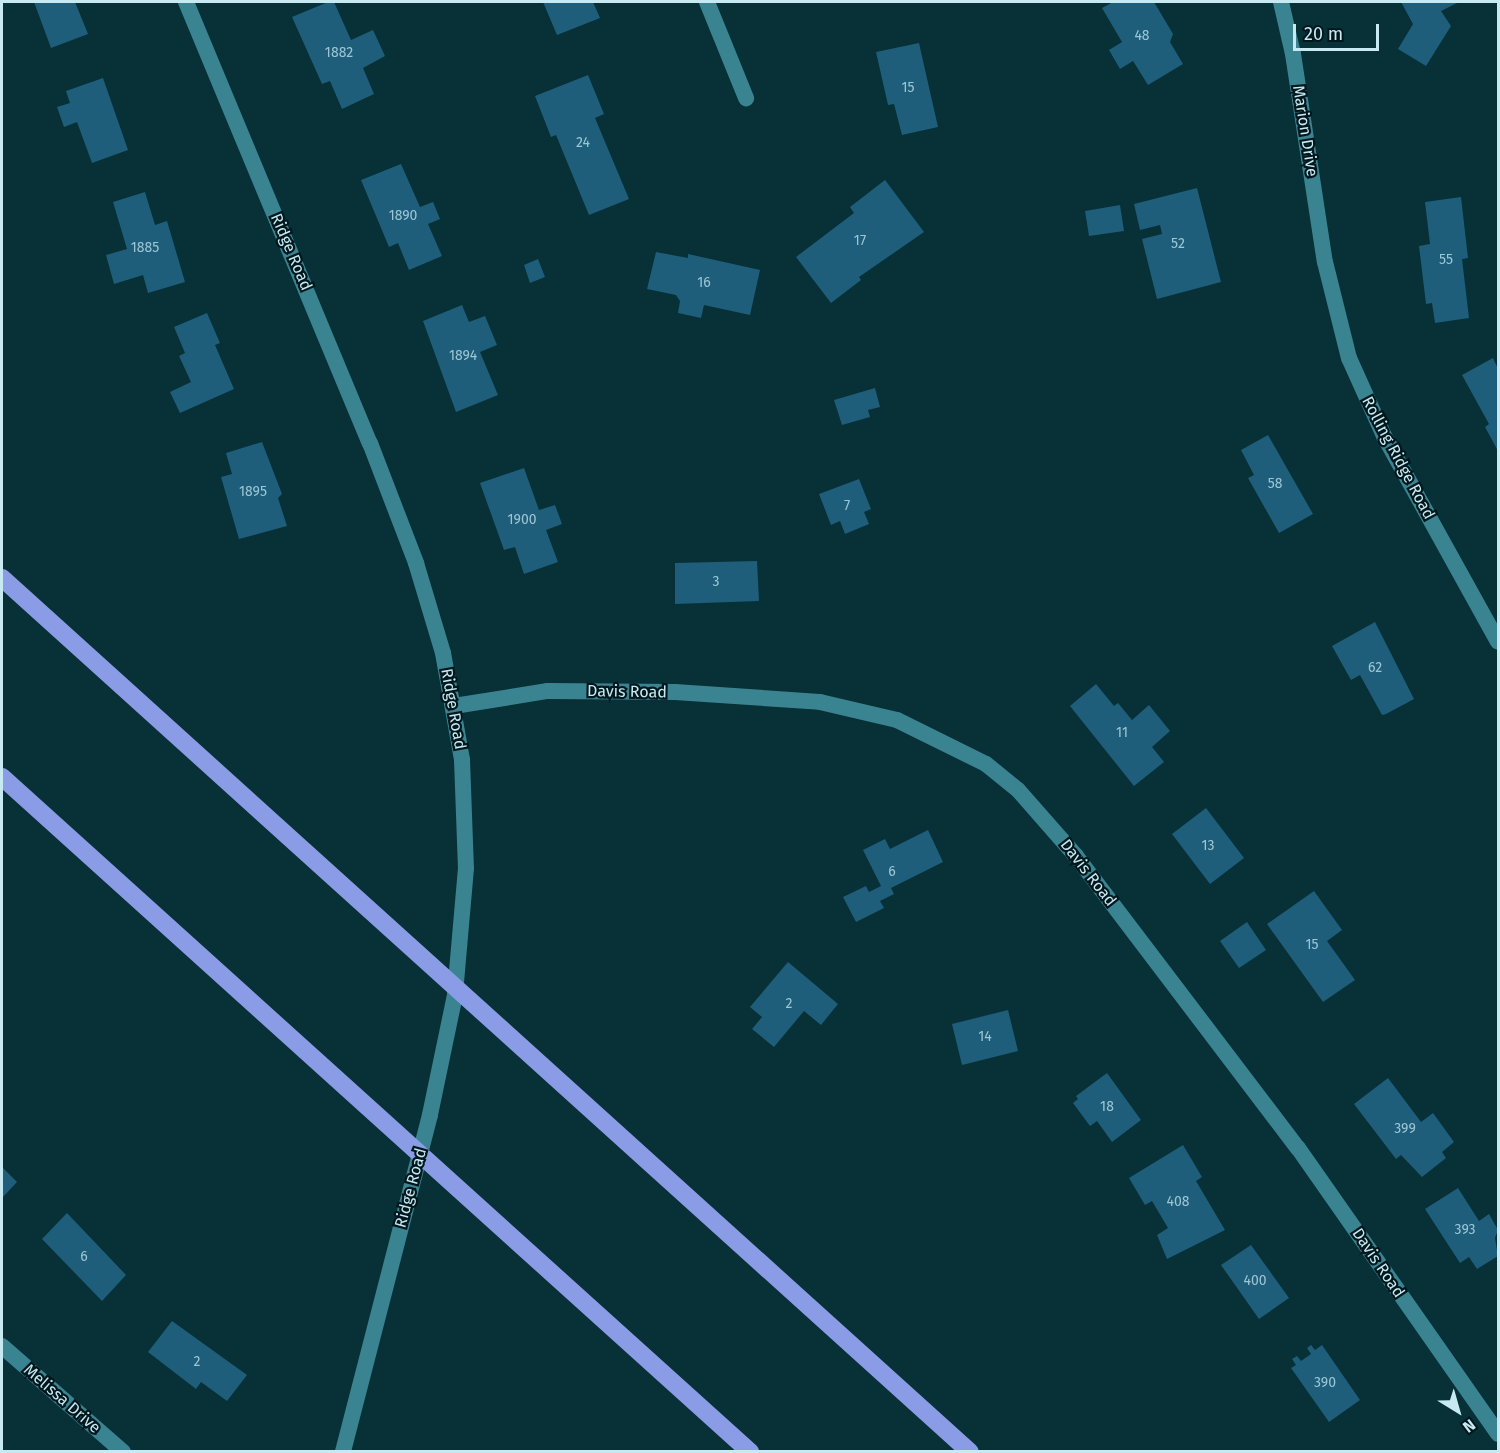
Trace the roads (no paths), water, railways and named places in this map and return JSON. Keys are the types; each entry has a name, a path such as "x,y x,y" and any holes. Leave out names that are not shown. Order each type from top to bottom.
{"highway":[{"path":"2,578 970,1452"},
{"path":"2,777 750,1452"}],"main road":[{"name":"Ridge Road","path":"186,2 394,506 431,608 454,706 466,803 465,892 460,960 448,1035 343,1452"},
{"path":"707,2 746,98"},
{"name":"Marion Drive","path":"1281,2 1293,54 1324,262"},
{"name":"Rolling Ridge Road","path":"1324,262 1336,314 1364,396 1498,642"},
{"name":"Davis Road","path":"454,706 548,691 675,692 810,701 897,720 986,764 1018,790 1076,856 1298,1148 1498,1434"},
{"name":"Melissa Drive","path":"2,1346 123,1452"}]}
